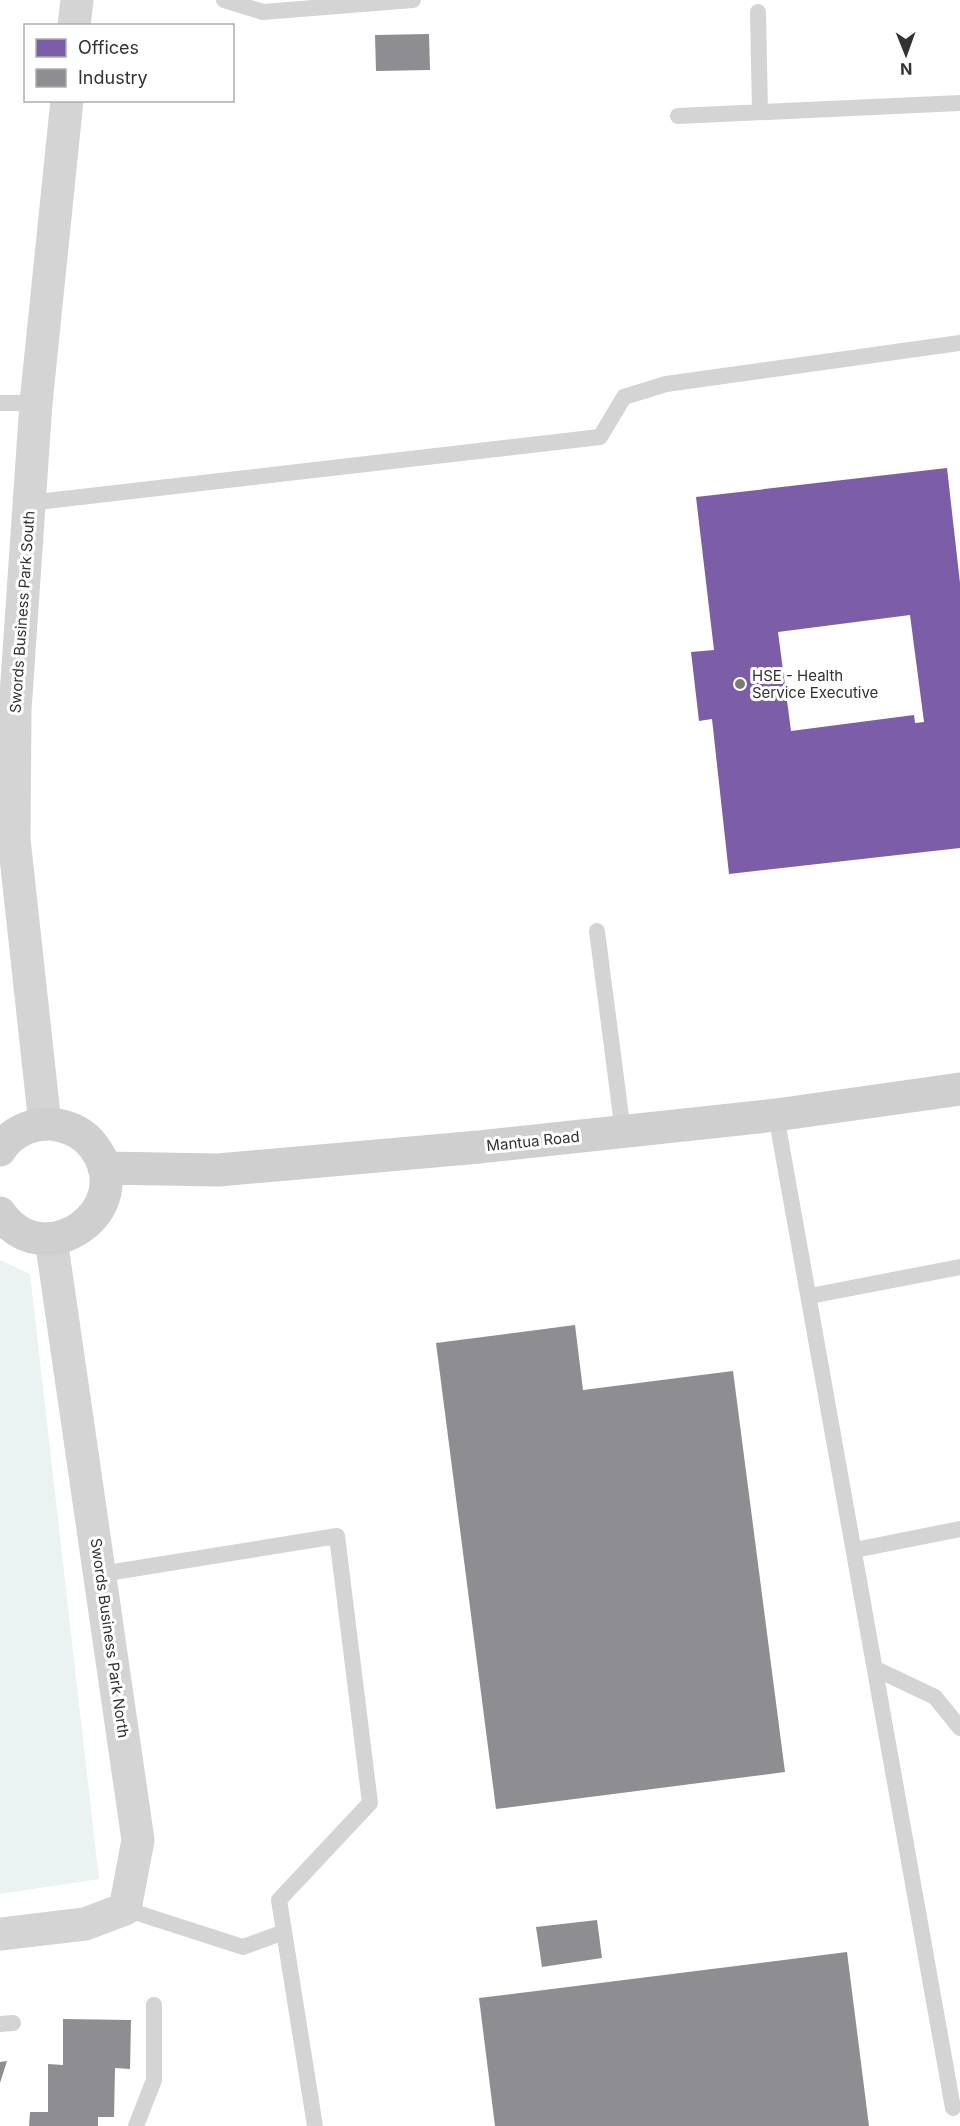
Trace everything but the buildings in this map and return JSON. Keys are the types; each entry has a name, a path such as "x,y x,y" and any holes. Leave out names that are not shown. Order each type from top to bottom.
{"street":[{"path":"74,24 77,0"},
{"name":"Swords Business Park South","path":"45,1124 7,840 36,403 67,102"},
{"name":"Mantua Road","path":"105,1168 218,1170 623,1132 776,1115 960,1089"},
{"path":"0,1150 15,1134 29,1127 45,1124 61,1125 89,1140 105,1168 106,1185 103,1201 94,1216 83,1228 68,1236 51,1239 34,1238 19,1231 0,1213"},
{"name":"Swords Business Park North","path":"51,1239 138,1840 125,1909"},
{"path":"0,1934 85,1924 125,1909"}],"lane":[{"path":"224,0 263,12 413,0"},
{"path":"758,12 760,112"},
{"path":"678,116 960,103"},
{"path":"29,503 600,437 624,397 666,384 960,343"},
{"path":"0,403 36,403"},
{"path":"597,931 623,1132"},
{"path":"776,1115 953,2108"},
{"path":"810,1296 960,1267"},
{"path":"855,1550 960,1529"},
{"path":"101,1574 337,1536 370,1803 279,1900 315,2126"},
{"path":"876,1669 935,1697 960,1728"},
{"path":"125,1909 243,1947 285,1932"},
{"path":"136,2126 154,2080 154,2005"}],"shaded area":[{"path":"0,1260 30,1274 99,1879 0,1894"}],"place":[{"name":"HSE - Health Service Executive","path":"740,684"}]}
